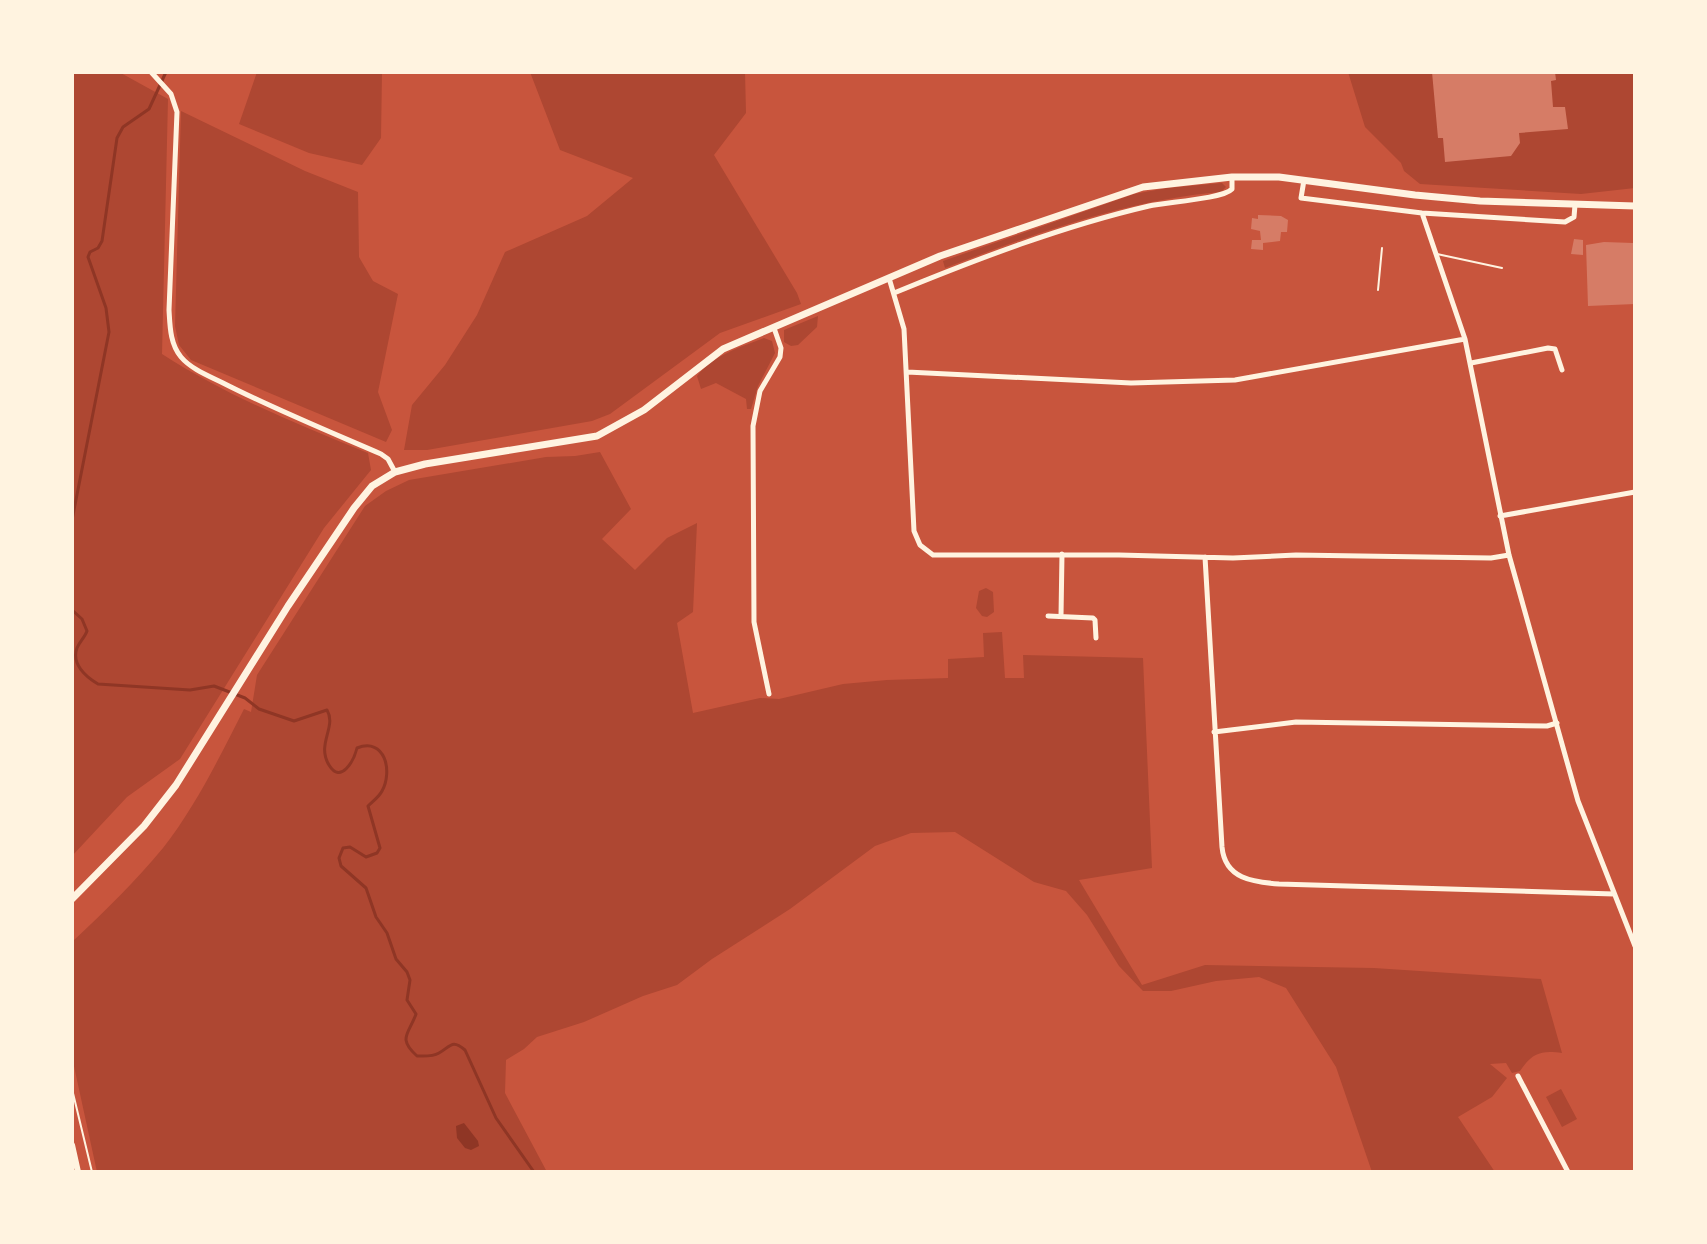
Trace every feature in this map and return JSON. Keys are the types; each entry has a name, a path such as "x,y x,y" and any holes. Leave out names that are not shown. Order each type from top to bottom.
{"main road":[{"path":"72,899 144,826 176,785 288,606 354,508 372,486 393,474 425,464 597,436 644,410 723,349 940,256 1120,193 1164,183 1232,177 1304,180 1415,195 1635,206"}],"street":[{"path":"151,72 167,88 177,112 169,310 172,341 177,350 195,368 248,396 381,454 388,459 393,474"},
{"path":"894,293 986,257 1097,220 1157,204 1224,195 1232,189 1232,177"},
{"path":"1304,180 1301,198 1422,213 1565,222 1574,217 1575,205"},
{"path":"1422,213 1465,339 1509,555 1578,801 1635,946"},
{"path":"889,277 904,329 913,526 920,545 926,551 939,556 1062,554 1491,558 1509,555"},
{"path":"769,694 754,622 753,426 760,391 780,357 781,348 774,328"},
{"path":"907,372 1131,383 1235,380 1465,339"},
{"path":"1471,363 1548,348 1558,353 1562,370"},
{"path":"1500,516 1635,492"},
{"path":"1061,616 1062,554"},
{"path":"1205,557 1223,855 1230,870 1247,880 1279,884 1614,894"},
{"path":"1048,616 1093,618 1096,638"},
{"path":"1214,732 1296,722 1547,726 1557,723"},
{"path":"1518,1076 1568,1172"},
{"path":"72,1145 78,1172"}],"lane":[{"path":"1378,290 1382,248"},
{"path":"1437,254 1502,268"}],"path":[{"path":"72,1089 92,1172"}],"shaded area":[{"path":"72,72 119,72 168,99 162,354 237,396 368,453 371,470 324,528 180,759 127,797 72,856"},
{"path":"257,72 382,72 381,138 362,165 309,153 239,124"},
{"path":"530,72 745,72 746,113 714,155 801,304 720,333 610,414 592,421 427,450 404,450 412,405 445,365 477,315 505,252 587,216 633,178 560,150"},
{"path":"1348,72 1635,72 1635,188 1581,194 1420,184 1404,171 1401,163 1365,127"},
{"path":"181,111 305,171 358,192 359,257 373,281 398,294 378,392 392,430 386,442 191,360 179,345 175,326"},
{"path":"1222,183 1226,187 1221,192 1150,202 1080,220 945,268 943,261 1134,194"},
{"path":"818,316 817,327 798,345 791,346 784,342 784,330"},
{"path":"764,338 772,341 775,353 758,386 751,409 747,409 746,399 716,383 701,389 697,376 710,363"},
{"path":"600,452 631,509 602,539 635,570 667,538 697,523 693,612 677,623 693,713 760,698 779,699 843,684 948,678 948,659 984,657 983,633 1002,632 1005,678 1024,678 1023,655 1143,658 1152,868 1079,880 1142,985 1205,965 1374,968 1541,979 1562,1053 1538,1054 1520,1071 1512,1073 1506,1063 1490,1064 1507,1078 1492,1097 1458,1117 1495,1172 1372,1172 1336,1067 1286,988 1259,977 1216,981 1171,991 1143,991 1119,966 1087,915 1066,891 1034,882 955,832 911,833 875,846 790,909 677,985 537,1037 506,1060 505,1093 547,1172 97,1172 72,1057 72,942 130,885 175,832 207,780 244,709 251,712 257,675 365,506 409,480 546,457"},
{"path":"986,588 993,592 994,612 987,617 976,608 979,591"},
{"path":"1561,1089 1577,1119 1562,1127 1546,1097"},
{"path":"464,1123 478,1141 479,1146 471,1150 457,1138 456,1126"}],"building":[{"path":"1432,72 1555,72 1556,80 1551,81 1553,107 1565,107 1568,129 1519,133 1520,143 1511,156 1445,162 1443,138 1438,138"},
{"path":"1258,215 1281,216 1288,220 1287,232 1281,232 1280,241 1263,243 1263,250 1251,249 1252,240 1261,240 1260,231 1251,229 1252,218 1258,219"},
{"path":"1574,239 1583,240 1583,255 1571,254"},
{"path":"1633,243 1635,304 1588,306 1586,245"}],"waterway":[{"path":"72,520 109,332 106,308 88,257 102,241 117,138 123,127 149,109 166,72"},
{"path":"72,610 82,619 87,631 77,648 78,665 98,684 190,690 214,686 245,698 259,709 294,721 327,710 330,723 325,743 326,757 329,765 338,772 350,764 357,748 367,746 380,751 387,774 382,791 368,806 380,848 377,853 366,857 350,847 343,848 339,858 341,866 366,888 396,959 410,980 407,1000 416,1014 406,1036 407,1045 417,1056 434,1055 454,1044 465,1050 496,1118 534,1172"}]}
